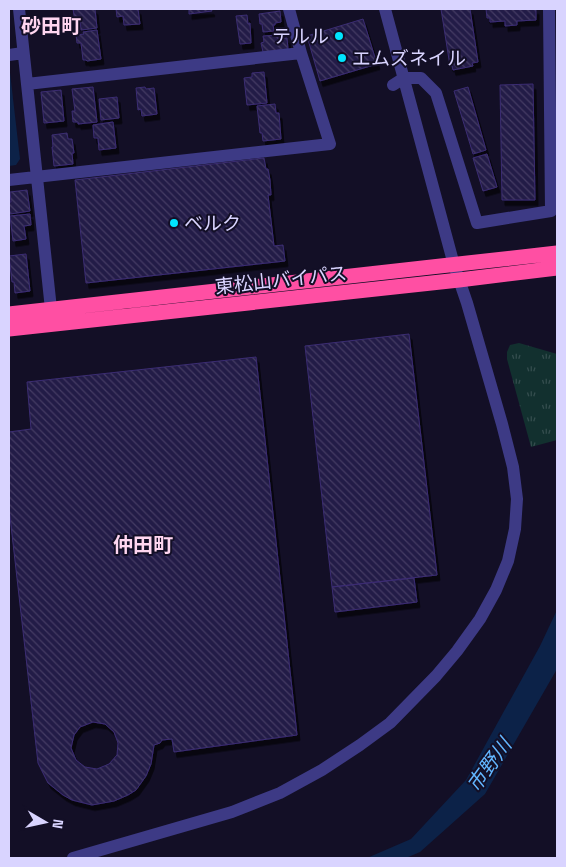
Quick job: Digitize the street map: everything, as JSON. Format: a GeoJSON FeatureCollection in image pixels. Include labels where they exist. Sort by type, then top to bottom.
{"type":"FeatureCollection","features":[{"type":"Feature","properties":{"kind":"highway","name":"東松山バイパス"},"geometry":{"type":"LineString","coordinates":[[9,314],[557,253]]}},
{"type":"Feature","properties":{"kind":"highway","name":"東松山バイパス"},"geometry":{"type":"LineString","coordinates":[[9,329],[557,268]]}},
{"type":"Feature","properties":{"kind":"street"},"geometry":{"type":"LineString","coordinates":[[19,9],[51,309]]}},
{"type":"Feature","properties":{"kind":"street"},"geometry":{"type":"LineString","coordinates":[[9,180],[330,144],[289,9]]}},
{"type":"Feature","properties":{"kind":"street"},"geometry":{"type":"LineString","coordinates":[[74,858],[232,812],[280,793],[322,770],[360,745],[390,722],[436,676],[457,651],[480,619],[496,590],[508,561],[515,529],[517,499],[513,467],[454,265],[385,9]]}},
{"type":"Feature","properties":{"kind":"street"},"geometry":{"type":"LineString","coordinates":[[393,85],[404,78],[421,78],[436,93],[477,224],[551,211],[549,9]]}},
{"type":"Feature","properties":{"kind":"street"},"geometry":{"type":"LineString","coordinates":[[9,54],[23,53]]}},
{"type":"Feature","properties":{"kind":"street"},"geometry":{"type":"LineString","coordinates":[[27,84],[301,53]]}},
{"type":"Feature","properties":{"kind":"green space"},"geometry":{"type":"Polygon","coordinates":[[[519,343],[557,354],[557,440],[531,447],[507,359],[510,345],[519,343]]]}},
{"type":"Feature","properties":{"kind":"water"},"geometry":{"type":"Polygon","coordinates":[[[9,64],[20,159],[16,165],[9,166],[9,64]]]}},
{"type":"Feature","properties":{"kind":"water","name":"市野川"},"geometry":{"type":"Polygon","coordinates":[[[557,610],[557,669],[485,794],[420,852],[406,858],[367,858],[411,839],[466,780],[540,646],[557,610]]]}},
{"type":"Feature","properties":{"kind":"building"},"geometry":{"type":"Polygon","coordinates":[[[73,9],[95,9],[97,28],[81,30],[80,20],[75,21],[73,9]]]}},
{"type":"Feature","properties":{"kind":"building"},"geometry":{"type":"Polygon","coordinates":[[[116,9],[138,9],[140,24],[124,25],[123,16],[117,17],[116,9]]]}},
{"type":"Feature","properties":{"kind":"building"},"geometry":{"type":"Polygon","coordinates":[[[189,9],[211,9],[212,11],[189,14],[189,9]]]}},
{"type":"Feature","properties":{"kind":"building"},"geometry":{"type":"Polygon","coordinates":[[[441,9],[470,9],[478,62],[472,63],[473,66],[453,70],[452,66],[450,66],[441,9]]]}},
{"type":"Feature","properties":{"kind":"building"},"geometry":{"type":"Polygon","coordinates":[[[486,9],[536,9],[536,20],[517,21],[517,25],[505,26],[505,21],[490,22],[490,18],[487,18],[486,9]]]}},
{"type":"Feature","properties":{"kind":"building"},"geometry":{"type":"Polygon","coordinates":[[[280,11],[281,22],[273,25],[274,31],[263,32],[259,14],[280,11]]]}},
{"type":"Feature","properties":{"kind":"building"},"geometry":{"type":"Polygon","coordinates":[[[247,15],[248,24],[250,23],[251,43],[240,44],[236,16],[247,15]]]}},
{"type":"Feature","properties":{"kind":"building"},"geometry":{"type":"Polygon","coordinates":[[[363,19],[377,64],[320,81],[307,36],[363,19]]]}},
{"type":"Feature","properties":{"kind":"building"},"geometry":{"type":"Polygon","coordinates":[[[97,30],[101,59],[83,60],[81,43],[77,43],[76,35],[97,30]]]}},
{"type":"Feature","properties":{"kind":"building"},"geometry":{"type":"Polygon","coordinates":[[[278,35],[278,39],[287,38],[288,49],[263,52],[261,43],[264,42],[263,36],[278,35]]]}},
{"type":"Feature","properties":{"kind":"building"},"geometry":{"type":"Polygon","coordinates":[[[264,72],[267,103],[247,105],[244,78],[252,77],[252,73],[264,72]]]}},
{"type":"Feature","properties":{"kind":"building"},"geometry":{"type":"Polygon","coordinates":[[[533,84],[535,200],[502,200],[500,85],[533,84]]]}},
{"type":"Feature","properties":{"kind":"building"},"geometry":{"type":"Polygon","coordinates":[[[93,87],[97,122],[78,124],[78,122],[73,122],[72,111],[75,111],[72,89],[93,87]]]}},
{"type":"Feature","properties":{"kind":"building"},"geometry":{"type":"Polygon","coordinates":[[[145,87],[146,89],[154,88],[157,114],[142,116],[141,109],[138,110],[136,88],[145,87]]]}},
{"type":"Feature","properties":{"kind":"building"},"geometry":{"type":"Polygon","coordinates":[[[468,87],[486,150],[473,154],[454,91],[468,87]]]}},
{"type":"Feature","properties":{"kind":"building"},"geometry":{"type":"Polygon","coordinates":[[[61,90],[64,121],[44,123],[41,92],[61,90]]]}},
{"type":"Feature","properties":{"kind":"building"},"geometry":{"type":"Polygon","coordinates":[[[117,97],[119,118],[101,120],[99,99],[117,97]]]}},
{"type":"Feature","properties":{"kind":"building"},"geometry":{"type":"Polygon","coordinates":[[[275,104],[276,113],[279,113],[281,139],[263,141],[262,133],[260,133],[257,106],[275,104]]]}},
{"type":"Feature","properties":{"kind":"building"},"geometry":{"type":"Polygon","coordinates":[[[113,122],[116,148],[99,150],[98,138],[94,138],[93,125],[113,122]]]}},
{"type":"Feature","properties":{"kind":"building"},"geometry":{"type":"Polygon","coordinates":[[[67,133],[68,139],[72,139],[73,164],[54,166],[52,135],[67,133]]]}},
{"type":"Feature","properties":{"kind":"building"},"geometry":{"type":"Polygon","coordinates":[[[487,154],[497,187],[483,191],[473,158],[487,154]]]}},
{"type":"Feature","properties":{"kind":"building"},"geometry":{"type":"Polygon","coordinates":[[[264,158],[270,180],[271,195],[268,195],[274,246],[283,245],[285,261],[86,283],[75,180],[264,158]]]}},
{"type":"Feature","properties":{"kind":"building"},"geometry":{"type":"Polygon","coordinates":[[[27,190],[30,211],[10,214],[10,192],[27,190]]]}},
{"type":"Feature","properties":{"kind":"building"},"geometry":{"type":"Polygon","coordinates":[[[30,214],[31,225],[24,226],[26,239],[13,241],[10,216],[30,214]]]}},
{"type":"Feature","properties":{"kind":"building"},"geometry":{"type":"Polygon","coordinates":[[[26,254],[30,291],[15,293],[9,256],[26,254]]]}},
{"type":"Feature","properties":{"kind":"building"},"geometry":{"type":"Polygon","coordinates":[[[409,334],[437,575],[332,587],[305,346],[409,334]]]}},
{"type":"Feature","properties":{"kind":"building"},"geometry":{"type":"Polygon","coordinates":[[[256,357],[297,735],[174,752],[172,739],[162,740],[154,745],[151,764],[146,776],[136,790],[114,801],[92,805],[72,800],[48,783],[38,763],[9,508],[9,432],[31,429],[27,382],[256,357]],[[93,722],[80,727],[74,735],[71,748],[76,760],[85,767],[97,769],[109,764],[117,755],[118,743],[114,732],[105,724],[93,722]]]}},
{"type":"Feature","properties":{"kind":"building"},"geometry":{"type":"Polygon","coordinates":[[[414,578],[417,602],[335,612],[332,587],[414,578]]]}},
{"type":"Feature","properties":{"kind":"place","name":"テルル"},"geometry":{"type":"Point","coordinates":[339,36]}},
{"type":"Feature","properties":{"kind":"place","name":"エムズネイル"},"geometry":{"type":"Point","coordinates":[342,58]}},
{"type":"Feature","properties":{"kind":"place","name":"ベルク"},"geometry":{"type":"Point","coordinates":[174,223]}},
{"type":"Feature","properties":{"kind":"district","name":"砂田町"},"geometry":{"type":"Point","coordinates":[51,26]}},
{"type":"Feature","properties":{"kind":"district","name":"仲田町"},"geometry":{"type":"Point","coordinates":[143,545]}}]}
